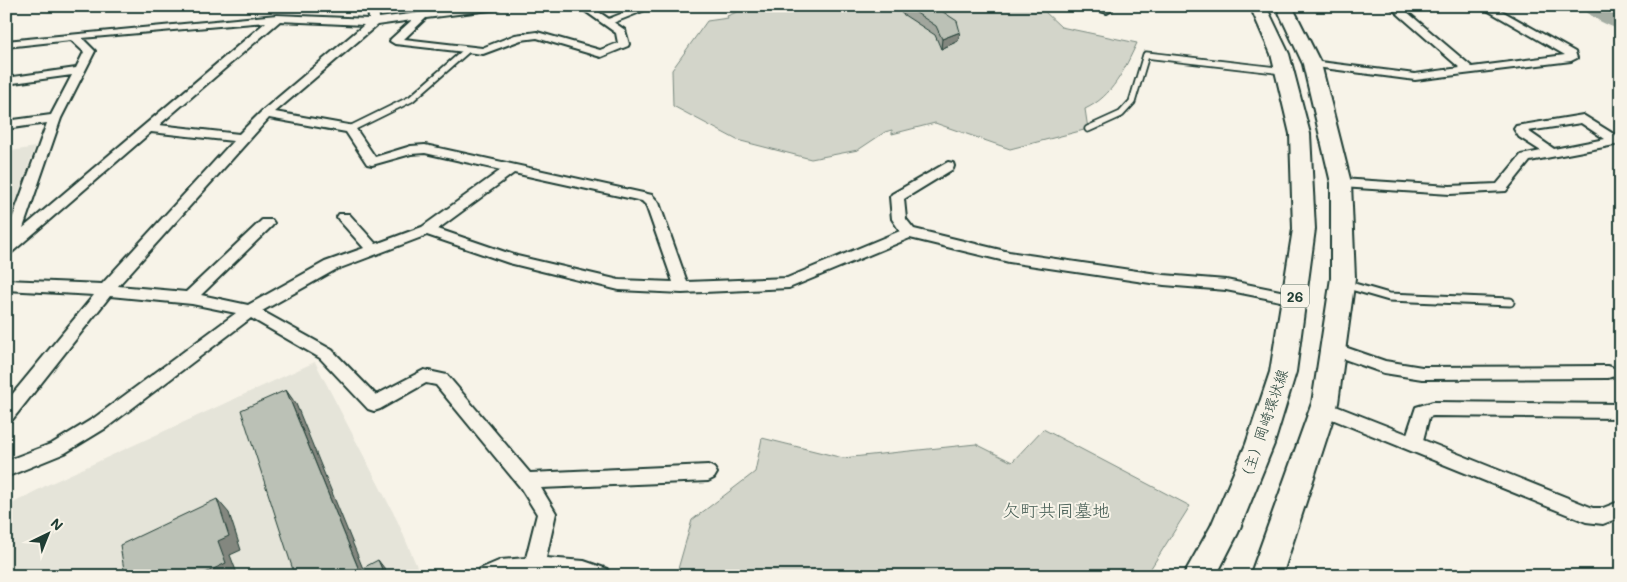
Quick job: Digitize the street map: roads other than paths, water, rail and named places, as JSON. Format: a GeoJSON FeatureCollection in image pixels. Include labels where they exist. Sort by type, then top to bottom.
{"type":"FeatureCollection","features":[{"type":"Feature","properties":{"kind":"main road","name":"（主）岡崎環状線"},"geometry":{"type":"LineString","coordinates":[[1199,576],[1223,532],[1260,444],[1283,372],[1304,229],[1300,134],[1280,54],[1258,6]]}},
{"type":"Feature","properties":{"kind":"main road"},"geometry":{"type":"LineString","coordinates":[[1266,576],[1323,408],[1342,284],[1341,183],[1312,64],[1284,6]]}},
{"type":"Feature","properties":{"kind":"street"},"geometry":{"type":"LineString","coordinates":[[266,6],[277,18]]}},
{"type":"Feature","properties":{"kind":"street"},"geometry":{"type":"LineString","coordinates":[[373,6],[374,22]]}},
{"type":"Feature","properties":{"kind":"street"},"geometry":{"type":"LineString","coordinates":[[6,44],[73,36],[277,18],[374,22],[498,6]]}},
{"type":"Feature","properties":{"kind":"street"},"geometry":{"type":"LineString","coordinates":[[422,17],[395,42],[483,52],[519,37],[537,35],[601,54],[624,44],[621,32],[583,6]]}},
{"type":"Feature","properties":{"kind":"street"},"geometry":{"type":"LineString","coordinates":[[1090,6],[1107,10]]}},
{"type":"Feature","properties":{"kind":"street"},"geometry":{"type":"LineString","coordinates":[[1394,6],[1468,70]]}},
{"type":"Feature","properties":{"kind":"street"},"geometry":{"type":"LineString","coordinates":[[1312,64],[1415,77],[1571,58],[1571,54],[1486,6]]}},
{"type":"Feature","properties":{"kind":"street"},"geometry":{"type":"LineString","coordinates":[[1614,6],[1621,10]]}},
{"type":"Feature","properties":{"kind":"street"},"geometry":{"type":"LineString","coordinates":[[8,248],[277,18]]}},
{"type":"Feature","properties":{"kind":"street"},"geometry":{"type":"LineString","coordinates":[[6,415],[105,291],[242,138],[266,114],[374,22]]}},
{"type":"Feature","properties":{"kind":"street"},"geometry":{"type":"LineString","coordinates":[[8,248],[55,118],[82,70],[90,51],[73,36]]}},
{"type":"Feature","properties":{"kind":"street"},"geometry":{"type":"LineString","coordinates":[[6,80],[82,70]]}},
{"type":"Feature","properties":{"kind":"street"},"geometry":{"type":"LineString","coordinates":[[266,114],[350,129],[372,161],[380,161],[412,148],[646,198],[652,203],[682,288]]}},
{"type":"Feature","properties":{"kind":"street"},"geometry":{"type":"LineString","coordinates":[[6,125],[55,118]]}},
{"type":"Feature","properties":{"kind":"street"},"geometry":{"type":"LineString","coordinates":[[1341,183],[1450,190],[1501,188],[1526,158],[1553,154],[1616,142],[1583,119],[1520,129],[1523,134],[1553,154]]}},
{"type":"Feature","properties":{"kind":"street"},"geometry":{"type":"LineString","coordinates":[[148,128],[242,138]]}},
{"type":"Feature","properties":{"kind":"street"},"geometry":{"type":"LineString","coordinates":[[909,233],[899,219],[897,197],[948,166]]}},
{"type":"Feature","properties":{"kind":"street"},"geometry":{"type":"LineString","coordinates":[[6,469],[59,448],[100,423],[250,311],[330,266],[428,230],[512,168]]}},
{"type":"Feature","properties":{"kind":"street"},"geometry":{"type":"LineString","coordinates":[[344,217],[374,250]]}},
{"type":"Feature","properties":{"kind":"street"},"geometry":{"type":"LineString","coordinates":[[188,299],[267,223]]}},
{"type":"Feature","properties":{"kind":"street"},"geometry":{"type":"LineString","coordinates":[[428,230],[514,260],[619,285],[682,288],[789,283],[909,233],[1009,257],[1164,280],[1226,286],[1295,299]]}},
{"type":"Feature","properties":{"kind":"street"},"geometry":{"type":"LineString","coordinates":[[6,285],[105,291],[188,299],[250,311],[326,354],[374,404],[424,376],[441,380],[526,481],[547,513],[534,566]]}},
{"type":"Feature","properties":{"kind":"street"},"geometry":{"type":"LineString","coordinates":[[1333,349],[1384,368],[1422,373],[1608,372]]}},
{"type":"Feature","properties":{"kind":"street"},"geometry":{"type":"LineString","coordinates":[[1323,408],[1593,516],[1603,516],[1621,509]]}},
{"type":"Feature","properties":{"kind":"street"},"geometry":{"type":"LineString","coordinates":[[1413,444],[1422,412],[1434,410],[1621,412]]}},
{"type":"Feature","properties":{"kind":"street"},"geometry":{"type":"LineString","coordinates":[[526,481],[708,473]]}},
{"type":"Feature","properties":{"kind":"street"},"geometry":{"type":"LineString","coordinates":[[487,576],[501,569],[534,566],[584,570],[600,576]]}},
{"type":"Feature","properties":{"kind":"lane"},"geometry":{"type":"LineString","coordinates":[[630,6],[636,10]]}},
{"type":"Feature","properties":{"kind":"lane"},"geometry":{"type":"LineString","coordinates":[[608,22],[648,6]]}},
{"type":"Feature","properties":{"kind":"lane"},"geometry":{"type":"LineString","coordinates":[[350,129],[411,99],[466,51]]}},
{"type":"Feature","properties":{"kind":"lane"},"geometry":{"type":"LineString","coordinates":[[1088,129],[1121,114],[1132,102],[1146,55],[1284,71]]}},
{"type":"Feature","properties":{"kind":"lane"},"geometry":{"type":"LineString","coordinates":[[1342,284],[1389,297],[1510,302]]}},
{"type":"Feature","properties":{"kind":"waterway"},"geometry":{"type":"LineString","coordinates":[[1593,6],[1621,22]]}},
{"type":"Feature","properties":{"kind":"park label","name":"欠町共同墓地"},"geometry":{"type":"Point","coordinates":[1056,510]}}]}
